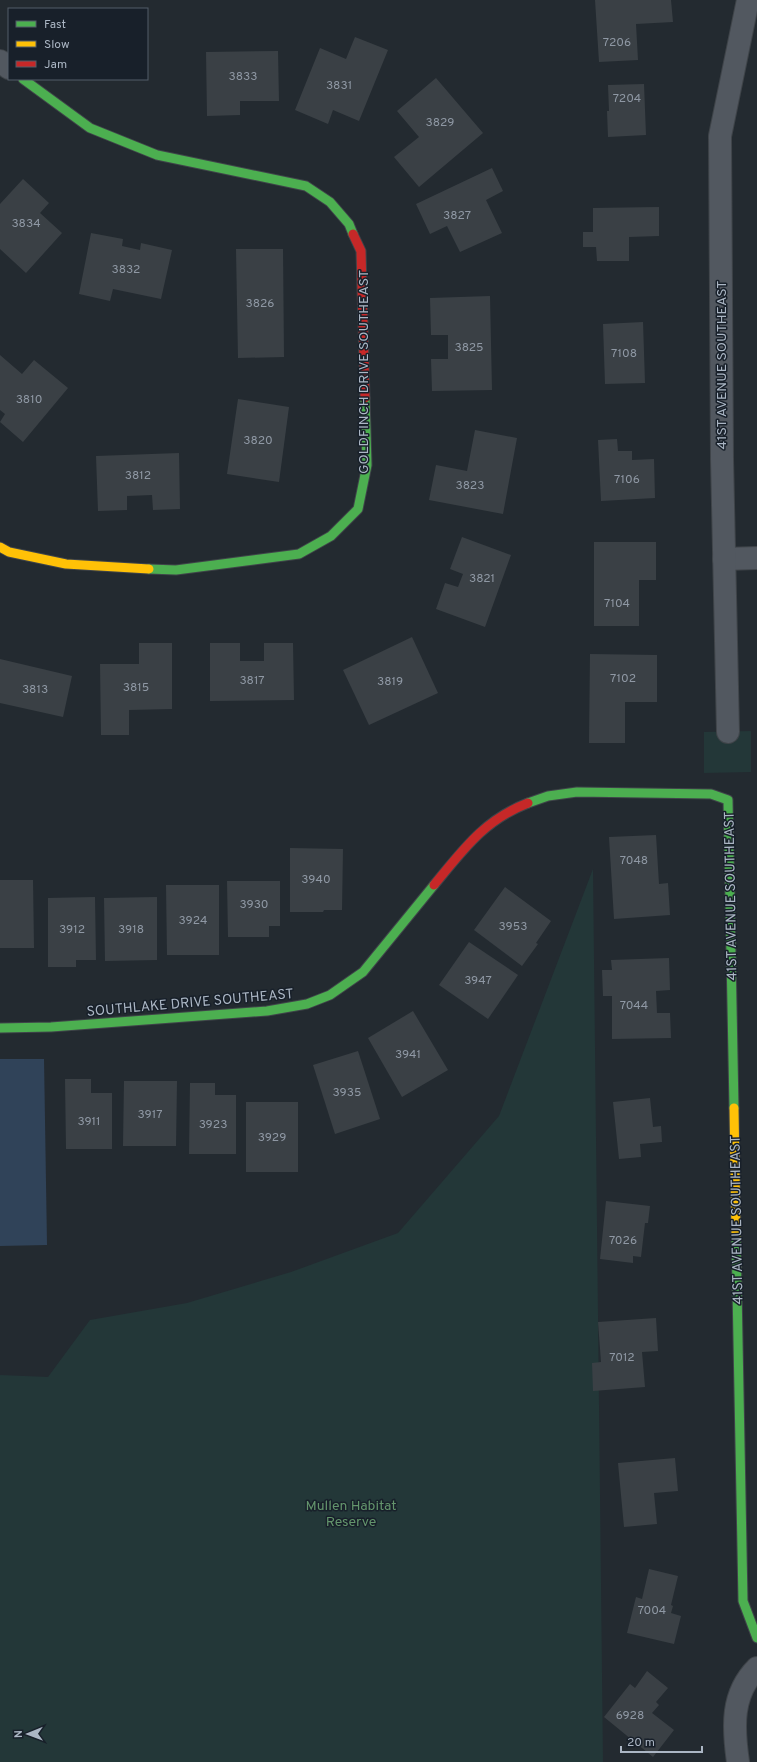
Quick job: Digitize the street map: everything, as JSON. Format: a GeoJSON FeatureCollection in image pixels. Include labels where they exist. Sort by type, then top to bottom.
{"type":"FeatureCollection","features":[{"type":"Feature","properties":{"kind":"street","name":"41ST AVENUE SOUTHEAST"},"geometry":{"type":"LineString","coordinates":[[728,732],[722,452],[720,136],[748,0]]}},
{"type":"Feature","properties":{"kind":"street"},"geometry":{"type":"LineString","coordinates":[[0,61],[8,67]]}},
{"type":"Feature","properties":{"kind":"street","name":"GOLDFINCH DRIVE SOUTHEAST"},"geometry":{"type":"LineString","coordinates":[[0,547],[9,552],[66,564],[176,570],[299,554],[331,536],[358,510],[366,465],[361,251],[349,224],[330,202],[306,186],[284,180],[157,155],[90,128],[24,80]]}},
{"type":"Feature","properties":{"kind":"street"},"geometry":{"type":"LineString","coordinates":[[724,558],[757,558]]}},
{"type":"Feature","properties":{"kind":"street","name":"SOUTHLAKE DRIVE SOUTHEAST"},"geometry":{"type":"LineString","coordinates":[[0,1028],[51,1027],[259,1012],[289,1009],[311,1004],[348,985],[363,972],[471,840],[480,830],[500,816],[532,802],[577,792],[711,794],[728,800]]}},
{"type":"Feature","properties":{"kind":"street","name":"41ST AVENUE SOUTHEAST"},"geometry":{"type":"LineString","coordinates":[[728,800],[743,1601],[757,1638]]}},
{"type":"Feature","properties":{"kind":"street"},"geometry":{"type":"LineString","coordinates":[[738,1762],[736,1744],[737,1701],[747,1678],[757,1668]]}},
{"type":"Feature","properties":{"kind":"green space"},"geometry":{"type":"Polygon","coordinates":[[[751,731],[751,772],[704,773],[704,732],[751,731]]]}},
{"type":"Feature","properties":{"kind":"green space","name":"Mullen Habitat Reserve"},"geometry":{"type":"Polygon","coordinates":[[[593,869],[603,1762],[0,1762],[0,1375],[48,1377],[90,1320],[187,1303],[291,1272],[398,1233],[499,1116],[593,869]]]}},
{"type":"Feature","properties":{"kind":"water"},"geometry":{"type":"Polygon","coordinates":[[[0,1059],[44,1059],[47,1245],[0,1246],[0,1059]]]}},
{"type":"Feature","properties":{"kind":"building"},"geometry":{"type":"Polygon","coordinates":[[[595,0],[671,0],[673,22],[636,24],[638,60],[599,62],[595,0]]]}},
{"type":"Feature","properties":{"kind":"building"},"geometry":{"type":"Polygon","coordinates":[[[355,37],[388,50],[359,121],[333,110],[328,124],[295,110],[320,48],[346,59],[355,37]]]}},
{"type":"Feature","properties":{"kind":"building"},"geometry":{"type":"Polygon","coordinates":[[[278,51],[279,101],[240,101],[240,115],[207,116],[206,52],[278,51]]]}},
{"type":"Feature","properties":{"kind":"building"},"geometry":{"type":"Polygon","coordinates":[[[436,78],[483,133],[419,187],[394,157],[419,137],[397,111],[436,78]]]}},
{"type":"Feature","properties":{"kind":"building"},"geometry":{"type":"Polygon","coordinates":[[[644,84],[646,135],[608,137],[608,85],[644,84]]]}},
{"type":"Feature","properties":{"kind":"building"},"geometry":{"type":"Polygon","coordinates":[[[492,168],[503,191],[486,200],[502,233],[460,252],[447,226],[430,234],[416,204],[492,168]]]}},
{"type":"Feature","properties":{"kind":"building"},"geometry":{"type":"Polygon","coordinates":[[[23,179],[49,203],[40,213],[62,233],[26,273],[0,249],[0,204],[23,179]]]}},
{"type":"Feature","properties":{"kind":"building"},"geometry":{"type":"Polygon","coordinates":[[[659,207],[659,236],[629,237],[629,261],[597,261],[596,247],[583,247],[583,232],[593,232],[593,208],[659,207]]]}},
{"type":"Feature","properties":{"kind":"building"},"geometry":{"type":"Polygon","coordinates":[[[91,233],[123,239],[122,246],[140,250],[141,243],[172,250],[161,299],[113,289],[110,301],[79,294],[91,233]]]}},
{"type":"Feature","properties":{"kind":"building"},"geometry":{"type":"Polygon","coordinates":[[[236,249],[283,249],[284,357],[238,358],[236,249]]]}},
{"type":"Feature","properties":{"kind":"building"},"geometry":{"type":"Polygon","coordinates":[[[490,296],[492,390],[432,391],[431,359],[448,359],[448,335],[431,335],[430,298],[490,296]]]}},
{"type":"Feature","properties":{"kind":"building"},"geometry":{"type":"Polygon","coordinates":[[[643,322],[645,383],[605,384],[603,324],[643,322]]]}},
{"type":"Feature","properties":{"kind":"building"},"geometry":{"type":"Polygon","coordinates":[[[0,355],[22,374],[34,360],[68,388],[23,442],[0,422],[5,414],[0,410],[0,355]]]}},
{"type":"Feature","properties":{"kind":"building"},"geometry":{"type":"Polygon","coordinates":[[[238,399],[289,407],[279,482],[227,474],[238,399]]]}},
{"type":"Feature","properties":{"kind":"building"},"geometry":{"type":"Polygon","coordinates":[[[475,430],[517,438],[503,514],[429,500],[436,465],[467,471],[475,430]]]}},
{"type":"Feature","properties":{"kind":"building"},"geometry":{"type":"Polygon","coordinates":[[[617,439],[618,451],[632,451],[632,460],[654,459],[655,498],[601,501],[598,440],[617,439]]]}},
{"type":"Feature","properties":{"kind":"building"},"geometry":{"type":"Polygon","coordinates":[[[179,453],[180,509],[153,510],[152,495],[127,496],[127,510],[98,511],[96,456],[179,453]]]}},
{"type":"Feature","properties":{"kind":"building"},"geometry":{"type":"Polygon","coordinates":[[[462,537],[511,555],[485,627],[436,609],[445,583],[458,587],[463,574],[450,569],[462,537]]]}},
{"type":"Feature","properties":{"kind":"building"},"geometry":{"type":"Polygon","coordinates":[[[594,542],[656,542],[656,580],[639,580],[639,626],[594,626],[594,542]]]}},
{"type":"Feature","properties":{"kind":"building"},"geometry":{"type":"Polygon","coordinates":[[[412,637],[438,693],[369,725],[343,670],[412,637]]]}},
{"type":"Feature","properties":{"kind":"building"},"geometry":{"type":"Polygon","coordinates":[[[139,643],[172,643],[172,709],[129,710],[129,735],[101,735],[100,664],[139,664],[139,643]]]}},
{"type":"Feature","properties":{"kind":"building"},"geometry":{"type":"Polygon","coordinates":[[[210,643],[240,643],[240,661],[264,661],[264,643],[293,643],[294,700],[210,701],[210,643]]]}},
{"type":"Feature","properties":{"kind":"building"},"geometry":{"type":"Polygon","coordinates":[[[590,654],[657,655],[657,702],[625,702],[625,743],[589,743],[590,654]]]}},
{"type":"Feature","properties":{"kind":"building"},"geometry":{"type":"Polygon","coordinates":[[[0,659],[72,676],[63,717],[0,703],[0,659]]]}},
{"type":"Feature","properties":{"kind":"building"},"geometry":{"type":"Polygon","coordinates":[[[656,835],[659,884],[668,883],[670,915],[614,919],[609,837],[656,835]]]}},
{"type":"Feature","properties":{"kind":"building"},"geometry":{"type":"Polygon","coordinates":[[[290,848],[343,849],[342,910],[324,910],[323,912],[290,912],[290,848]]]}},
{"type":"Feature","properties":{"kind":"building"},"geometry":{"type":"Polygon","coordinates":[[[0,880],[33,880],[34,948],[0,948],[0,880]]]}},
{"type":"Feature","properties":{"kind":"building"},"geometry":{"type":"Polygon","coordinates":[[[227,881],[280,881],[280,926],[269,926],[269,937],[228,937],[227,881]]]}},
{"type":"Feature","properties":{"kind":"building"},"geometry":{"type":"Polygon","coordinates":[[[166,885],[219,885],[219,955],[167,955],[166,885]]]}},
{"type":"Feature","properties":{"kind":"building"},"geometry":{"type":"Polygon","coordinates":[[[505,887],[551,921],[536,943],[538,944],[522,966],[474,930],[505,887]]]}},
{"type":"Feature","properties":{"kind":"building"},"geometry":{"type":"Polygon","coordinates":[[[95,897],[96,960],[76,960],[76,967],[48,967],[48,898],[95,897]]]}},
{"type":"Feature","properties":{"kind":"building"},"geometry":{"type":"Polygon","coordinates":[[[157,897],[157,960],[105,961],[104,898],[157,897]]]}},
{"type":"Feature","properties":{"kind":"building"},"geometry":{"type":"Polygon","coordinates":[[[469,942],[518,975],[488,1019],[439,985],[469,942]]]}},
{"type":"Feature","properties":{"kind":"building"},"geometry":{"type":"Polygon","coordinates":[[[669,958],[670,990],[656,991],[657,1013],[670,1013],[671,1038],[612,1039],[612,996],[603,996],[602,970],[612,970],[611,960],[669,958]]]}},
{"type":"Feature","properties":{"kind":"building"},"geometry":{"type":"Polygon","coordinates":[[[413,1011],[448,1070],[402,1097],[368,1038],[413,1011]]]}},
{"type":"Feature","properties":{"kind":"building"},"geometry":{"type":"Polygon","coordinates":[[[358,1051],[380,1119],[335,1134],[313,1065],[358,1051]]]}},
{"type":"Feature","properties":{"kind":"building"},"geometry":{"type":"Polygon","coordinates":[[[65,1079],[91,1079],[91,1093],[112,1093],[112,1149],[66,1149],[65,1079]]]}},
{"type":"Feature","properties":{"kind":"building"},"geometry":{"type":"Polygon","coordinates":[[[124,1081],[177,1081],[176,1146],[123,1146],[124,1081]]]}},
{"type":"Feature","properties":{"kind":"building"},"geometry":{"type":"Polygon","coordinates":[[[190,1083],[215,1083],[215,1095],[236,1095],[236,1154],[189,1154],[190,1083]]]}},
{"type":"Feature","properties":{"kind":"building"},"geometry":{"type":"Polygon","coordinates":[[[650,1098],[653,1127],[661,1126],[662,1142],[640,1144],[641,1157],[619,1159],[613,1102],[650,1098]]]}},
{"type":"Feature","properties":{"kind":"building"},"geometry":{"type":"Polygon","coordinates":[[[246,1102],[298,1102],[298,1172],[246,1172],[246,1102]]]}},
{"type":"Feature","properties":{"kind":"building"},"geometry":{"type":"Polygon","coordinates":[[[606,1201],[650,1206],[648,1223],[645,1223],[641,1257],[633,1256],[633,1263],[600,1259],[606,1201]]]}},
{"type":"Feature","properties":{"kind":"building"},"geometry":{"type":"Polygon","coordinates":[[[656,1318],[658,1351],[642,1352],[645,1387],[593,1391],[592,1363],[601,1362],[598,1322],[656,1318]]]}},
{"type":"Feature","properties":{"kind":"building"},"geometry":{"type":"Polygon","coordinates":[[[675,1458],[678,1491],[654,1493],[657,1524],[624,1527],[618,1463],[675,1458]]]}},
{"type":"Feature","properties":{"kind":"building"},"geometry":{"type":"Polygon","coordinates":[[[649,1569],[678,1576],[671,1605],[673,1606],[671,1613],[681,1616],[674,1644],[627,1633],[636,1597],[642,1599],[649,1569]]]}},
{"type":"Feature","properties":{"kind":"building"},"geometry":{"type":"Polygon","coordinates":[[[647,1671],[668,1688],[656,1702],[659,1705],[652,1713],[674,1730],[653,1757],[604,1717],[630,1684],[635,1688],[647,1671]]]}},
{"type":"Feature","properties":{"kind":"traffic: fast"},"geometry":{"type":"LineString","coordinates":[[24,80],[90,128],[157,155],[306,186],[330,202],[349,224],[353,234]]}},
{"type":"Feature","properties":{"kind":"traffic: fast"},"geometry":{"type":"LineString","coordinates":[[149,569],[176,570],[299,554],[331,536],[358,509],[367,465],[365,398]]}},
{"type":"Feature","properties":{"kind":"traffic: fast"},"geometry":{"type":"LineString","coordinates":[[528,803],[548,796],[577,792],[711,794],[728,800],[734,1108]]}},
{"type":"Feature","properties":{"kind":"traffic: fast"},"geometry":{"type":"LineString","coordinates":[[0,1028],[51,1027],[267,1011],[307,1004],[330,995],[363,972],[434,885]]}},
{"type":"Feature","properties":{"kind":"traffic: fast"},"geometry":{"type":"LineString","coordinates":[[736,1236],[743,1601],[757,1638]]}},
{"type":"Feature","properties":{"kind":"traffic: slow"},"geometry":{"type":"LineString","coordinates":[[0,547],[9,552],[66,564],[149,569]]}},
{"type":"Feature","properties":{"kind":"traffic: slow"},"geometry":{"type":"LineString","coordinates":[[734,1108],[736,1236]]}},
{"type":"Feature","properties":{"kind":"traffic: jam"},"geometry":{"type":"LineString","coordinates":[[353,234],[361,251],[365,398]]}},
{"type":"Feature","properties":{"kind":"traffic: jam"},"geometry":{"type":"LineString","coordinates":[[434,885],[475,837],[499,818],[528,803]]}}]}
